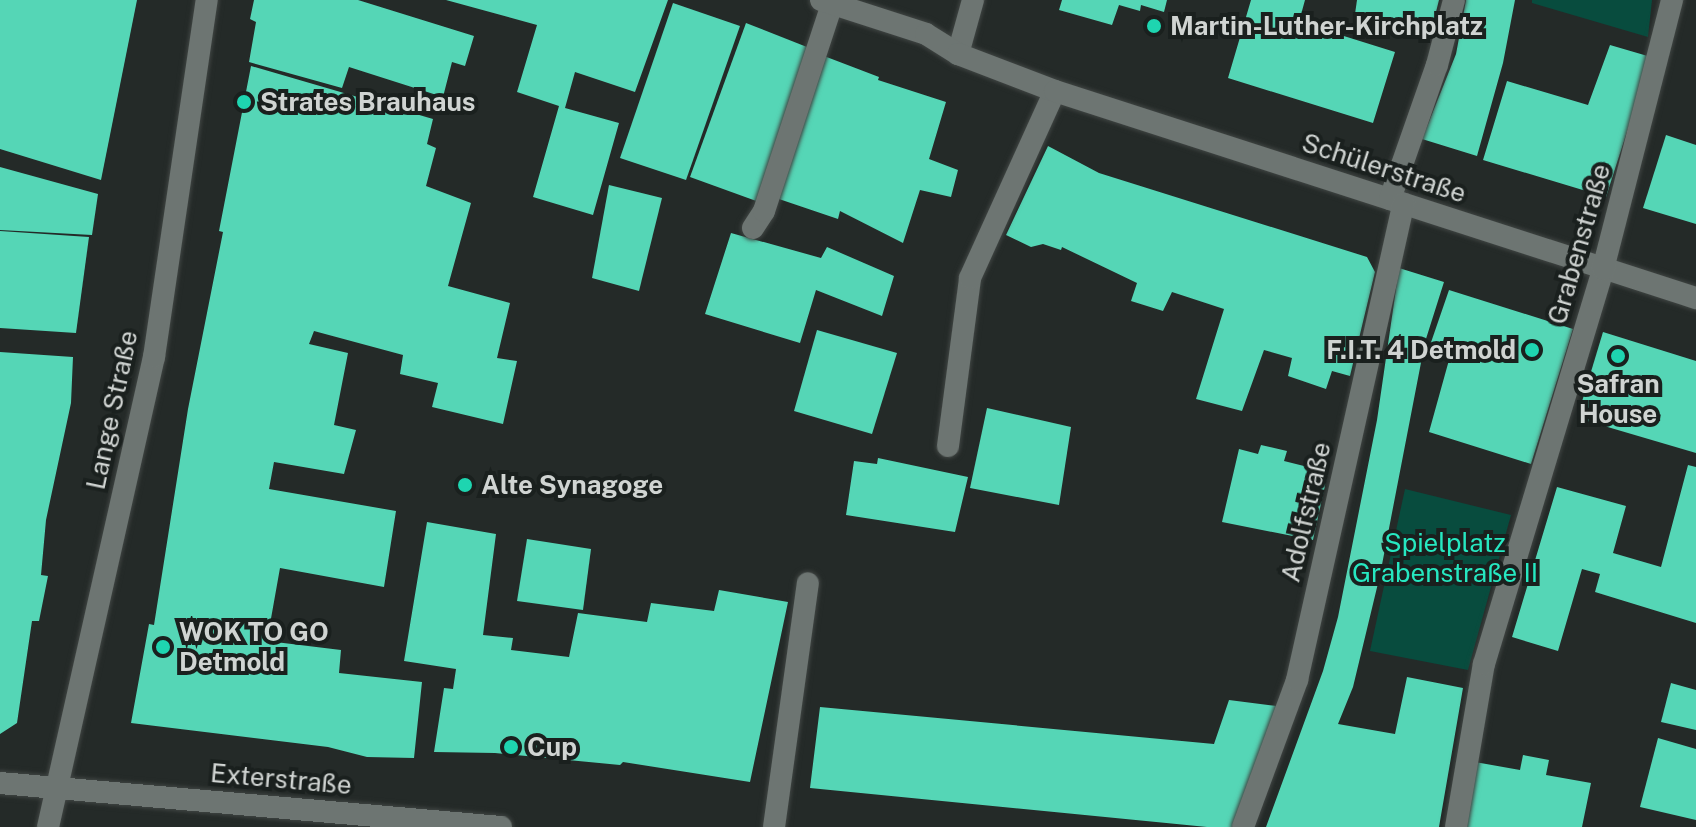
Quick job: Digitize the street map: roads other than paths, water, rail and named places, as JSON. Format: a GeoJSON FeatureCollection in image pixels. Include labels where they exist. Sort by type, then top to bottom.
{"type":"FeatureCollection","features":[{"type":"Feature","properties":{"kind":"street","name":"Lange Straße"},"geometry":{"type":"LineString","coordinates":[[48,827],[154,357],[207,0]]}},
{"type":"Feature","properties":{"kind":"street"},"geometry":{"type":"LineString","coordinates":[[958,54],[973,0]]}},
{"type":"Feature","properties":{"kind":"street","name":"Adolfstraße"},"geometry":{"type":"LineString","coordinates":[[1243,827],[1297,680],[1396,201],[1454,0]]}},
{"type":"Feature","properties":{"kind":"street","name":"Grabenstraße"},"geometry":{"type":"LineString","coordinates":[[1456,827],[1484,664],[1603,269],[1672,0]]}},
{"type":"Feature","properties":{"kind":"street"},"geometry":{"type":"LineString","coordinates":[[753,228],[764,211],[827,2]]}},
{"type":"Feature","properties":{"kind":"street","name":"Schülerstraße"},"geometry":{"type":"LineString","coordinates":[[827,2],[926,34],[958,54],[1055,91],[1696,298]]}},
{"type":"Feature","properties":{"kind":"street"},"geometry":{"type":"LineString","coordinates":[[948,446],[970,278],[1055,91]]}},
{"type":"Feature","properties":{"kind":"street"},"geometry":{"type":"LineString","coordinates":[[774,827],[808,583]]}},
{"type":"Feature","properties":{"kind":"street","name":"Exterstraße"},"geometry":{"type":"LineString","coordinates":[[0,783],[501,827]]}},
{"type":"Feature","properties":{"kind":"place","name":"Martin-Luther-Kirchplatz"},"geometry":{"type":"Point","coordinates":[1154,26]}},
{"type":"Feature","properties":{"kind":"place","name":"Strates Brauhaus"},"geometry":{"type":"Point","coordinates":[244,102]}},
{"type":"Feature","properties":{"kind":"place","name":"F.I.T. 4 Detmold"},"geometry":{"type":"Point","coordinates":[1532,350]}},
{"type":"Feature","properties":{"kind":"place","name":"Safran House"},"geometry":{"type":"Point","coordinates":[1618,356]}},
{"type":"Feature","properties":{"kind":"place","name":"Alte Synagoge"},"geometry":{"type":"Point","coordinates":[465,485]}},
{"type":"Feature","properties":{"kind":"place","name":"WOK TO GO Detmold"},"geometry":{"type":"Point","coordinates":[163,647]}},
{"type":"Feature","properties":{"kind":"place","name":"Cup"},"geometry":{"type":"Point","coordinates":[511,747]}},
{"type":"Feature","properties":{"kind":"park label","name":"Spielplatz Grabenstraße II"},"geometry":{"type":"Point","coordinates":[1445,558]}}]}
